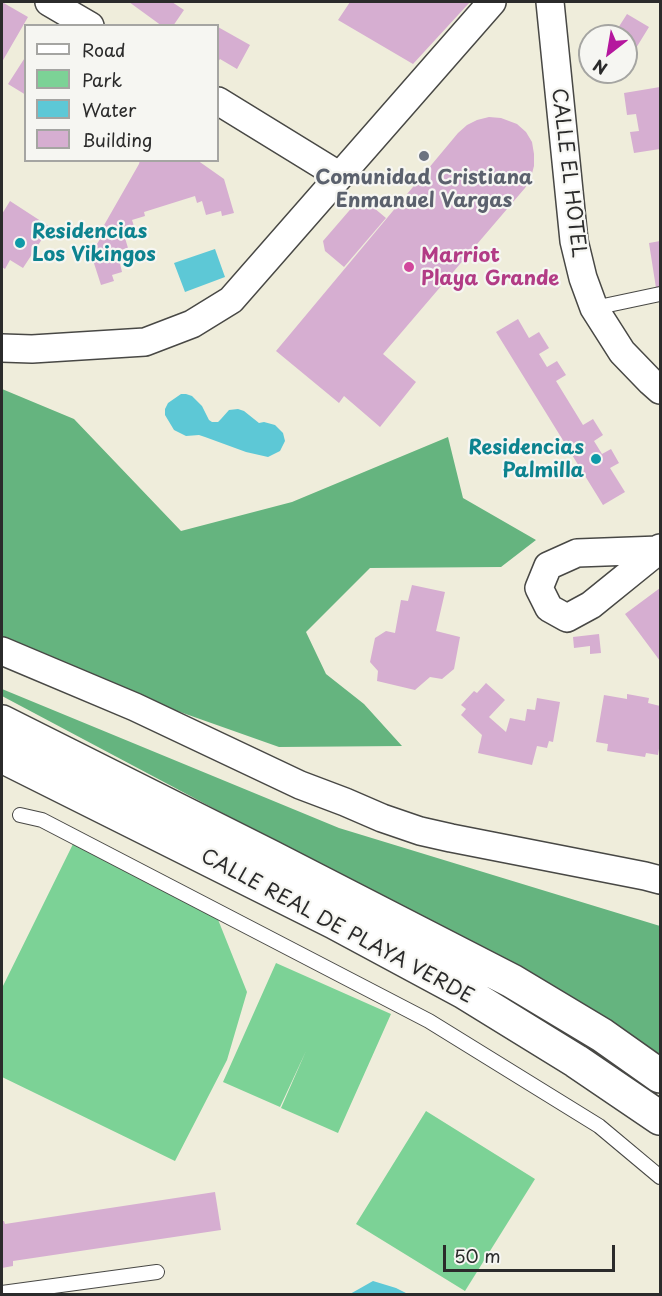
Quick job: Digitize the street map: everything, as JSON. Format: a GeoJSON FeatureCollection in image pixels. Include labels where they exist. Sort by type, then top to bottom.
{"type":"FeatureCollection","features":[{"type":"Feature","properties":{"kind":"street"},"geometry":{"type":"LineString","coordinates":[[49,2],[87,24]]}},
{"type":"Feature","properties":{"kind":"street"},"geometry":{"type":"LineString","coordinates":[[2,348],[32,349],[145,342],[192,324],[231,300],[492,2]]}},
{"type":"Feature","properties":{"kind":"street","name":"CALLE EL HOTEL"},"geometry":{"type":"LineString","coordinates":[[550,2],[574,241],[583,278],[594,308],[622,352],[660,390]]}},
{"type":"Feature","properties":{"kind":"street"},"geometry":{"type":"LineString","coordinates":[[219,102],[340,176]]}},
{"type":"Feature","properties":{"kind":"street"},"geometry":{"type":"LineString","coordinates":[[2,651],[135,707],[300,785],[382,818],[450,838],[660,880]]}},
{"type":"Feature","properties":{"kind":"street","name":"CALLE REAL DE PLAYA VERDE"},"geometry":{"type":"LineString","coordinates":[[2,722],[97,786],[471,978],[576,1061],[660,1118]]}},
{"type":"Feature","properties":{"kind":"street","name":"CALLE REAL DE PLAYA VERDE"},"geometry":{"type":"LineString","coordinates":[[2,756],[97,786]]}},
{"type":"Feature","properties":{"kind":"street","name":"CALLE REAL DE PLAYA VERDE"},"geometry":{"type":"LineString","coordinates":[[471,978],[512,981],[596,1032],[660,1076]]}},
{"type":"Feature","properties":{"kind":"street"},"geometry":{"type":"LineString","coordinates":[[576,1061],[596,1032]]}},
{"type":"Feature","properties":{"kind":"lane"},"geometry":{"type":"LineString","coordinates":[[594,308],[660,294]]}},
{"type":"Feature","properties":{"kind":"lane"},"geometry":{"type":"LineString","coordinates":[[20,815],[42,820],[429,1021],[599,1126],[660,1177]]}},
{"type":"Feature","properties":{"kind":"lane"},"geometry":{"type":"LineString","coordinates":[[2,1293],[157,1272]]}},
{"type":"Feature","properties":{"kind":"green space"},"geometry":{"type":"Polygon","coordinates":[[[2,389],[74,419],[181,531],[292,502],[448,437],[463,498],[536,540],[501,567],[370,568],[306,632],[326,674],[364,704],[402,746],[279,747],[2,649],[2,389]]]}},
{"type":"Feature","properties":{"kind":"green space"},"geometry":{"type":"Polygon","coordinates":[[[2,689],[339,828],[660,926],[660,1055],[307,858],[2,696],[2,689]]]}},
{"type":"Feature","properties":{"kind":"green space"},"geometry":{"type":"Polygon","coordinates":[[[73,844],[217,917],[247,992],[227,1060],[175,1161],[2,1077],[2,988],[73,844]]]}},
{"type":"Feature","properties":{"kind":"green space"},"geometry":{"type":"Polygon","coordinates":[[[276,963],[391,1014],[338,1133],[281,1108],[306,1051],[280,1107],[223,1082],[276,963]]]}},
{"type":"Feature","properties":{"kind":"green space"},"geometry":{"type":"Polygon","coordinates":[[[426,1111],[535,1179],[465,1291],[356,1224],[426,1111]]]}},
{"type":"Feature","properties":{"kind":"water"},"geometry":{"type":"Polygon","coordinates":[[[215,249],[225,277],[185,292],[174,263],[215,249]]]}},
{"type":"Feature","properties":{"kind":"water"},"geometry":{"type":"Polygon","coordinates":[[[181,394],[192,396],[202,406],[212,422],[218,422],[229,410],[238,409],[259,423],[275,425],[283,433],[285,441],[280,451],[268,457],[246,452],[199,435],[186,436],[174,430],[165,415],[165,409],[168,403],[181,394]]]}},
{"type":"Feature","properties":{"kind":"water"},"geometry":{"type":"Polygon","coordinates":[[[373,1281],[396,1288],[408,1294],[350,1294],[373,1281]]]}},
{"type":"Feature","properties":{"kind":"building"},"geometry":{"type":"Polygon","coordinates":[[[2,2],[28,17],[2,62],[2,2]]]}},
{"type":"Feature","properties":{"kind":"building"},"geometry":{"type":"Polygon","coordinates":[[[129,2],[172,2],[184,10],[174,24],[159,24],[129,2]]]}},
{"type":"Feature","properties":{"kind":"building"},"geometry":{"type":"Polygon","coordinates":[[[350,2],[470,2],[413,64],[338,20],[350,2]]]}},
{"type":"Feature","properties":{"kind":"building"},"geometry":{"type":"Polygon","coordinates":[[[627,14],[649,27],[638,45],[638,24],[621,24],[627,14]]]}},
{"type":"Feature","properties":{"kind":"building"},"geometry":{"type":"Polygon","coordinates":[[[219,28],[250,45],[237,69],[219,60],[219,28]]]}},
{"type":"Feature","properties":{"kind":"building"},"geometry":{"type":"Polygon","coordinates":[[[24,59],[24,94],[8,84],[24,59]]]}},
{"type":"Feature","properties":{"kind":"building"},"geometry":{"type":"Polygon","coordinates":[[[660,87],[660,149],[634,153],[630,132],[639,131],[636,114],[627,115],[624,93],[660,87]]]}},
{"type":"Feature","properties":{"kind":"building"},"geometry":{"type":"Polygon","coordinates":[[[489,117],[501,118],[517,124],[526,132],[532,142],[534,154],[531,177],[525,188],[383,354],[416,382],[380,427],[344,396],[339,403],[276,351],[458,133],[467,125],[489,117]]]}},
{"type":"Feature","properties":{"kind":"building"},"geometry":{"type":"Polygon","coordinates":[[[140,162],[200,162],[224,179],[234,213],[222,216],[221,211],[206,215],[202,201],[197,203],[195,196],[144,212],[145,216],[132,220],[137,235],[125,238],[128,248],[117,251],[122,272],[112,275],[114,281],[101,285],[91,254],[103,234],[103,227],[140,162]]]}},
{"type":"Feature","properties":{"kind":"building"},"geometry":{"type":"Polygon","coordinates":[[[361,197],[386,218],[344,267],[325,251],[323,241],[361,197]]]}},
{"type":"Feature","properties":{"kind":"building","name":"Residencias Los Vikingos"},"geometry":{"type":"Polygon","coordinates":[[[10,201],[50,227],[23,268],[10,260],[5,269],[2,267],[2,214],[10,201]]]}},
{"type":"Feature","properties":{"kind":"building"},"geometry":{"type":"Polygon","coordinates":[[[660,241],[660,288],[656,288],[649,243],[660,241]]]}},
{"type":"Feature","properties":{"kind":"building"},"geometry":{"type":"Polygon","coordinates":[[[518,319],[529,338],[539,332],[549,348],[539,354],[547,367],[557,361],[566,375],[556,381],[583,425],[593,419],[603,435],[594,441],[602,454],[611,449],[619,463],[610,468],[625,492],[603,505],[496,332],[518,319]]]}},
{"type":"Feature","properties":{"kind":"building"},"geometry":{"type":"Polygon","coordinates":[[[412,585],[445,592],[436,631],[460,637],[454,669],[442,679],[430,677],[415,690],[377,681],[378,671],[370,662],[375,638],[386,631],[395,633],[401,600],[408,601],[412,585]]]}},
{"type":"Feature","properties":{"kind":"building"},"geometry":{"type":"Polygon","coordinates":[[[660,588],[660,661],[625,614],[660,588]]]}},
{"type":"Feature","properties":{"kind":"building"},"geometry":{"type":"Polygon","coordinates":[[[599,634],[601,653],[590,654],[590,646],[574,648],[573,637],[599,634]]]}},
{"type":"Feature","properties":{"kind":"building"},"geometry":{"type":"Polygon","coordinates":[[[486,683],[505,700],[489,717],[506,732],[510,718],[525,721],[527,709],[535,710],[537,698],[560,702],[553,742],[549,741],[547,748],[537,746],[532,765],[478,753],[482,735],[461,715],[466,709],[461,705],[474,691],[477,693],[486,683]]]}},
{"type":"Feature","properties":{"kind":"building"},"geometry":{"type":"Polygon","coordinates":[[[627,694],[649,698],[648,703],[660,706],[658,755],[646,753],[645,757],[607,751],[608,744],[596,742],[604,695],[627,699],[627,694]]]}},
{"type":"Feature","properties":{"kind":"building"},"geometry":{"type":"Polygon","coordinates":[[[215,1192],[221,1230],[13,1261],[13,1266],[2,1268],[2,1221],[5,1224],[215,1192]]]}},
{"type":"Feature","properties":{"kind":"place","name":"Comunidad Cristiana Enmanuel Vargas"},"geometry":{"type":"Point","coordinates":[424,156]}},
{"type":"Feature","properties":{"kind":"place","name":"Residencias Los Vikingos"},"geometry":{"type":"Point","coordinates":[20,243]}},
{"type":"Feature","properties":{"kind":"place","name":"Marriot Playa Grande"},"geometry":{"type":"Point","coordinates":[409,267]}},
{"type":"Feature","properties":{"kind":"place","name":"Residencias Palmilla"},"geometry":{"type":"Point","coordinates":[596,459]}}]}
